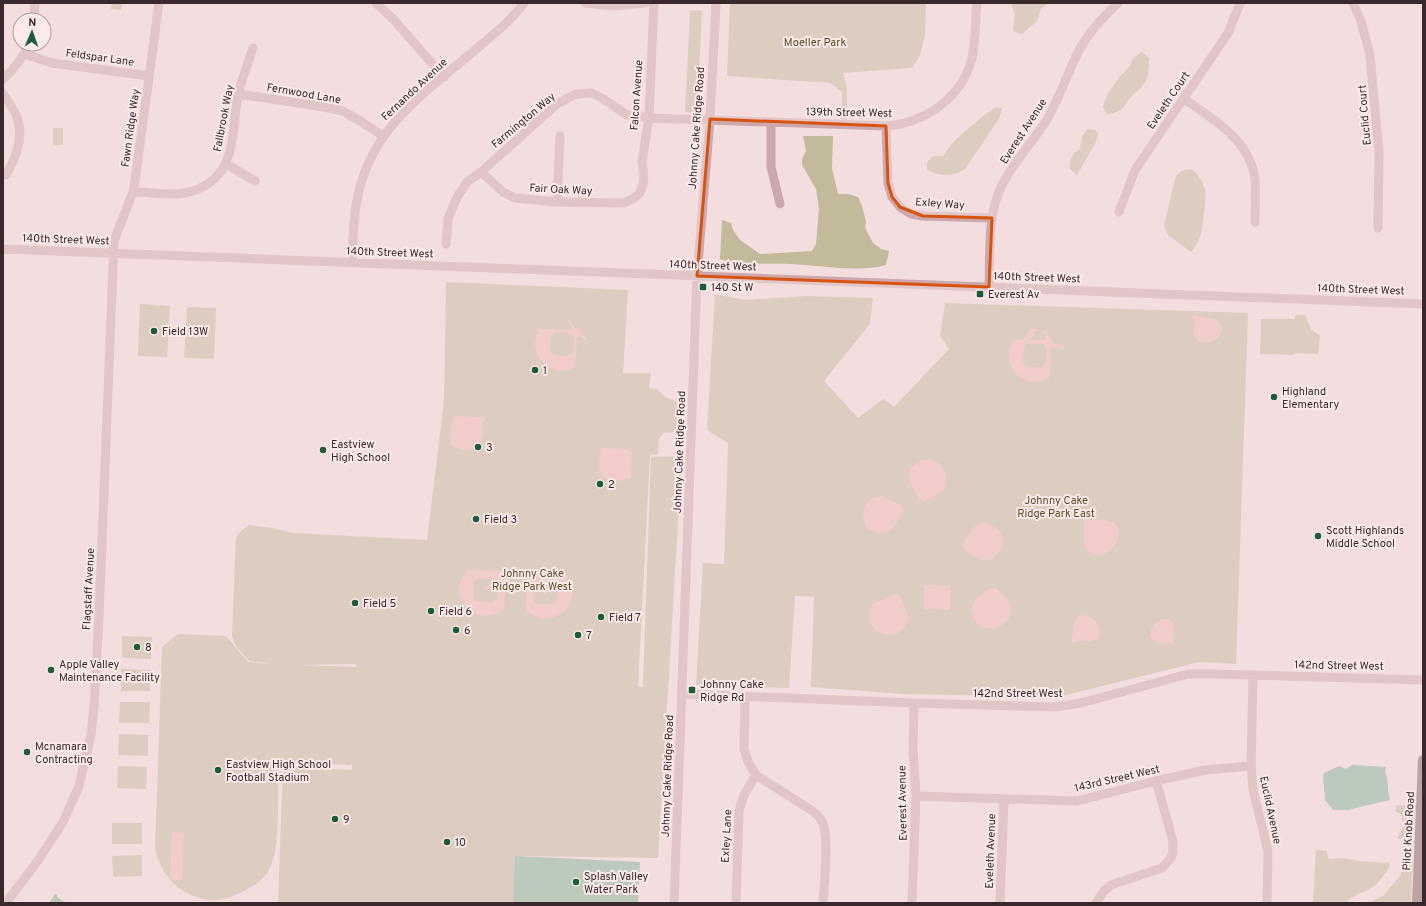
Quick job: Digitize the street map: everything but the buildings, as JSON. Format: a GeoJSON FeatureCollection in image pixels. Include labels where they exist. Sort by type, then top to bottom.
{"type":"FeatureCollection","features":[{"type":"Feature","properties":{"kind":"main road","name":"Pilot Knob Road"},"geometry":{"type":"LineString","coordinates":[[1417,903],[1423,760]]}},
{"type":"Feature","properties":{"kind":"street","name":"Fawn Ridge Way"},"geometry":{"type":"LineString","coordinates":[[114,253],[116,236],[133,192],[159,3]]}},
{"type":"Feature","properties":{"kind":"street"},"geometry":{"type":"LineString","coordinates":[[376,3],[387,6],[400,26],[444,77]]}},
{"type":"Feature","properties":{"kind":"street","name":"Fernando Avenue"},"geometry":{"type":"LineString","coordinates":[[352,263],[355,212],[359,189],[368,162],[383,136],[403,113],[504,25],[524,3]]}},
{"type":"Feature","properties":{"kind":"street"},"geometry":{"type":"LineString","coordinates":[[585,3],[619,6],[646,3]]}},
{"type":"Feature","properties":{"kind":"street","name":"Falcon Avenue"},"geometry":{"type":"LineString","coordinates":[[642,188],[643,150],[649,118],[654,3]]}},
{"type":"Feature","properties":{"kind":"street","name":"Johnny Cake Ridge Road"},"geometry":{"type":"LineString","coordinates":[[674,903],[697,276],[710,119],[716,3]]}},
{"type":"Feature","properties":{"kind":"street","name":"139th Street West"},"geometry":{"type":"LineString","coordinates":[[710,119],[886,126],[915,121],[932,113],[940,106],[959,85],[967,70],[973,52],[977,3]]}},
{"type":"Feature","properties":{"kind":"street","name":"Everest Avenue"},"geometry":{"type":"LineString","coordinates":[[988,288],[992,218],[994,206],[1001,187],[1050,113],[1079,51],[1098,23],[1118,3]]}},
{"type":"Feature","properties":{"kind":"street","name":"Eveleth Court"},"geometry":{"type":"LineString","coordinates":[[1119,212],[1135,170],[1228,33],[1240,3]]}},
{"type":"Feature","properties":{"kind":"street","name":"Euclid Court"},"geometry":{"type":"LineString","coordinates":[[1353,3],[1361,21],[1370,55],[1379,152],[1378,228]]}},
{"type":"Feature","properties":{"kind":"street","name":"Fallbrook Way"},"geometry":{"type":"LineString","coordinates":[[133,192],[184,193],[204,186],[213,180],[226,164],[232,144],[239,94],[253,48]]}},
{"type":"Feature","properties":{"kind":"street","name":"Feldspar Lane"},"geometry":{"type":"LineString","coordinates":[[25,54],[52,63],[149,76]]}},
{"type":"Feature","properties":{"kind":"street"},"geometry":{"type":"LineString","coordinates":[[3,78],[16,66],[25,54]]}},
{"type":"Feature","properties":{"kind":"street","name":"Farmington Way"},"geometry":{"type":"LineString","coordinates":[[446,244],[448,219],[457,197],[467,182],[481,172],[557,104],[576,94],[591,93],[602,98],[627,115],[649,118],[710,119]]}},
{"type":"Feature","properties":{"kind":"street"},"geometry":{"type":"LineString","coordinates":[[3,94],[16,116],[20,130],[20,138],[14,160],[6,175]]}},
{"type":"Feature","properties":{"kind":"street","name":"Fernwood Lane"},"geometry":{"type":"LineString","coordinates":[[239,94],[343,111],[383,136]]}},
{"type":"Feature","properties":{"kind":"street"},"geometry":{"type":"LineString","coordinates":[[1184,99],[1226,129],[1244,150],[1250,162],[1254,178],[1255,222]]}},
{"type":"Feature","properties":{"kind":"street"},"geometry":{"type":"LineString","coordinates":[[771,122],[770,167],[780,204]]}},
{"type":"Feature","properties":{"kind":"street","name":"Exley Way"},"geometry":{"type":"LineString","coordinates":[[886,126],[888,183],[892,197],[900,207],[911,214],[923,216],[992,218]]}},
{"type":"Feature","properties":{"kind":"street"},"geometry":{"type":"LineString","coordinates":[[557,202],[560,136]]}},
{"type":"Feature","properties":{"kind":"street"},"geometry":{"type":"LineString","coordinates":[[226,164],[255,181]]}},
{"type":"Feature","properties":{"kind":"street","name":"Fair Oak Way"},"geometry":{"type":"LineString","coordinates":[[481,172],[503,192],[515,198],[557,202],[623,203],[631,200],[642,188]]}},
{"type":"Feature","properties":{"kind":"street","name":"140th Street West"},"geometry":{"type":"LineString","coordinates":[[3,249],[1423,304]]}},
{"type":"Feature","properties":{"kind":"street","name":"Flagstaff Avenue"},"geometry":{"type":"LineString","coordinates":[[6,903],[39,859],[63,822],[79,786],[91,735],[99,617],[108,368],[114,253]]}},
{"type":"Feature","properties":{"kind":"street","name":"142nd Street West"},"geometry":{"type":"LineString","coordinates":[[682,694],[1055,707],[1081,702],[1188,674],[1423,680]]}},
{"type":"Feature","properties":{"kind":"street","name":"Euclid Avenue"},"geometry":{"type":"LineString","coordinates":[[1253,675],[1251,766],[1253,790],[1268,851],[1267,903]]}},
{"type":"Feature","properties":{"kind":"street"},"geometry":{"type":"LineString","coordinates":[[745,696],[744,749],[748,762],[756,775],[811,810],[821,819],[825,828],[826,842],[823,903]]}},
{"type":"Feature","properties":{"kind":"street","name":"Everest Avenue"},"geometry":{"type":"LineString","coordinates":[[912,903],[916,796],[913,748],[914,703]]}},
{"type":"Feature","properties":{"kind":"street","name":"143rd Street West"},"geometry":{"type":"LineString","coordinates":[[916,796],[1004,800],[1077,801],[1205,770],[1251,766]]}},
{"type":"Feature","properties":{"kind":"street","name":"Exley Lane"},"geometry":{"type":"LineString","coordinates":[[736,903],[739,811],[744,795],[756,775]]}},
{"type":"Feature","properties":{"kind":"street"},"geometry":{"type":"LineString","coordinates":[[1096,903],[1103,892],[1111,885],[1162,868],[1171,858],[1173,852],[1173,841],[1156,781]]}},
{"type":"Feature","properties":{"kind":"street","name":"Eveleth Avenue"},"geometry":{"type":"LineString","coordinates":[[1000,903],[1004,800]]}},
{"type":"Feature","properties":{"kind":"highlighted area"},"geometry":{"type":"Polygon","coordinates":[[[710,119],[886,126],[888,183],[892,197],[900,207],[923,216],[992,218],[989,287],[697,276],[710,119]]]}},
{"type":"Feature","properties":{"kind":"green space"},"geometry":{"type":"Polygon","coordinates":[[[112,3],[122,3],[121,10],[111,9],[112,3]]]}},
{"type":"Feature","properties":{"kind":"green space","name":"Moeller Park"},"geometry":{"type":"Polygon","coordinates":[[[730,3],[926,3],[925,35],[920,56],[912,68],[843,73],[847,88],[847,120],[841,119],[842,92],[830,83],[727,76],[730,3]]]}},
{"type":"Feature","properties":{"kind":"green space"},"geometry":{"type":"Polygon","coordinates":[[[1012,3],[1049,3],[1041,9],[1037,21],[1022,34],[1013,31],[1015,14],[1012,3]]]}},
{"type":"Feature","properties":{"kind":"green space"},"geometry":{"type":"Polygon","coordinates":[[[702,10],[697,113],[685,112],[690,11],[702,10]]]}},
{"type":"Feature","properties":{"kind":"green space"},"geometry":{"type":"Polygon","coordinates":[[[1142,52],[1149,58],[1149,70],[1146,81],[1122,109],[1117,112],[1107,114],[1103,107],[1107,95],[1120,76],[1129,67],[1133,58],[1142,52]]]}},
{"type":"Feature","properties":{"kind":"green space"},"geometry":{"type":"Polygon","coordinates":[[[996,107],[1002,108],[999,119],[965,169],[961,172],[946,175],[936,174],[927,170],[927,162],[934,156],[943,156],[955,140],[996,107]]]}},
{"type":"Feature","properties":{"kind":"green space"},"geometry":{"type":"Polygon","coordinates":[[[53,128],[63,128],[63,145],[53,145],[53,128]]]}},
{"type":"Feature","properties":{"kind":"green space"},"geometry":{"type":"Polygon","coordinates":[[[1087,129],[1095,130],[1098,134],[1096,142],[1077,175],[1070,169],[1071,160],[1073,155],[1080,149],[1082,137],[1087,129]]]}},
{"type":"Feature","properties":{"kind":"green space"},"geometry":{"type":"Polygon","coordinates":[[[803,136],[833,136],[832,168],[838,194],[848,194],[858,197],[866,222],[865,228],[873,243],[881,249],[889,251],[886,265],[864,268],[838,268],[790,264],[737,263],[720,259],[722,220],[731,223],[733,230],[740,240],[760,254],[812,251],[816,244],[819,209],[816,189],[802,165],[802,159],[806,151],[803,136]]]}},
{"type":"Feature","properties":{"kind":"green space"},"geometry":{"type":"Polygon","coordinates":[[[1191,169],[1201,180],[1205,189],[1205,205],[1202,230],[1195,247],[1191,252],[1168,235],[1164,226],[1175,179],[1181,171],[1191,169]]]}},
{"type":"Feature","properties":{"kind":"green space","name":"Johnny Cake Ridge Park West"},"geometry":{"type":"Polygon","coordinates":[[[446,282],[628,290],[623,373],[651,373],[649,388],[657,389],[665,397],[678,402],[680,432],[663,433],[659,439],[658,454],[650,455],[638,686],[643,687],[651,457],[682,456],[658,858],[515,856],[513,903],[278,903],[283,767],[352,770],[352,764],[281,762],[280,760],[276,849],[267,873],[262,879],[251,887],[224,899],[209,900],[189,894],[175,885],[170,879],[161,865],[155,849],[162,647],[178,634],[226,636],[248,662],[271,664],[250,661],[236,647],[232,636],[236,537],[249,525],[273,528],[293,533],[427,540],[444,401],[446,282]],[[356,664],[299,665],[356,667],[356,664]]]}},
{"type":"Feature","properties":{"kind":"green space","name":"Johnny Cake Ridge Park East"},"geometry":{"type":"Polygon","coordinates":[[[715,294],[745,300],[806,296],[873,298],[870,324],[824,381],[858,418],[883,399],[894,407],[949,349],[940,336],[945,303],[1248,313],[1236,664],[1199,662],[1058,697],[903,694],[811,687],[814,597],[795,596],[789,688],[696,685],[703,563],[724,564],[728,443],[707,430],[715,294]]]}},
{"type":"Feature","properties":{"kind":"green space","name":"Field 13W"},"geometry":{"type":"Polygon","coordinates":[[[140,304],[170,306],[167,357],[138,356],[140,304]]]}},
{"type":"Feature","properties":{"kind":"green space"},"geometry":{"type":"Polygon","coordinates":[[[187,307],[216,308],[214,359],[184,358],[187,307]]]}},
{"type":"Feature","properties":{"kind":"green space"},"geometry":{"type":"Polygon","coordinates":[[[1295,315],[1305,315],[1311,329],[1320,336],[1318,354],[1260,354],[1261,319],[1295,319],[1295,315]]]}},
{"type":"Feature","properties":{"kind":"green space","name":"8"},"geometry":{"type":"Polygon","coordinates":[[[122,636],[152,637],[151,659],[122,658],[122,636]]]}},
{"type":"Feature","properties":{"kind":"green space","name":"8"},"geometry":{"type":"Polygon","coordinates":[[[121,669],[151,670],[150,691],[121,691],[121,669]]]}},
{"type":"Feature","properties":{"kind":"green space"},"geometry":{"type":"Polygon","coordinates":[[[120,702],[150,702],[149,723],[119,723],[120,702]]]}},
{"type":"Feature","properties":{"kind":"green space"},"geometry":{"type":"Polygon","coordinates":[[[119,734],[148,735],[148,756],[118,755],[119,734]]]}},
{"type":"Feature","properties":{"kind":"green space"},"geometry":{"type":"Polygon","coordinates":[[[118,766],[147,767],[146,789],[117,788],[118,766]]]}},
{"type":"Feature","properties":{"kind":"green space"},"geometry":{"type":"Polygon","coordinates":[[[1397,805],[1416,806],[1411,903],[1368,903],[1383,896],[1401,875],[1403,839],[1398,839],[1398,836],[1404,825],[1401,814],[1395,811],[1397,805]]]}},
{"type":"Feature","properties":{"kind":"green space"},"geometry":{"type":"Polygon","coordinates":[[[112,823],[142,823],[142,844],[112,844],[112,823]]]}},
{"type":"Feature","properties":{"kind":"green space"},"geometry":{"type":"Polygon","coordinates":[[[1316,850],[1327,851],[1328,858],[1331,859],[1341,858],[1390,863],[1389,868],[1377,884],[1372,888],[1350,898],[1347,903],[1313,903],[1316,850]]]}},
{"type":"Feature","properties":{"kind":"green space"},"geometry":{"type":"Polygon","coordinates":[[[142,855],[142,876],[113,877],[112,856],[142,855]]]}},
{"type":"Feature","properties":{"kind":"sand"},"geometry":{"type":"Polygon","coordinates":[[[1196,314],[1201,317],[1215,319],[1219,322],[1222,328],[1221,333],[1213,341],[1207,343],[1197,340],[1194,334],[1195,321],[1192,318],[1193,315],[1196,314]]]}},
{"type":"Feature","properties":{"kind":"sand"},"geometry":{"type":"Polygon","coordinates":[[[568,320],[570,320],[574,327],[579,328],[581,334],[587,338],[587,341],[579,336],[577,337],[575,368],[557,370],[549,367],[537,354],[535,346],[536,338],[540,329],[571,330],[572,328],[568,320]],[[555,332],[551,336],[550,350],[554,355],[567,356],[573,352],[574,337],[570,333],[555,332]]]}},
{"type":"Feature","properties":{"kind":"sand"},"geometry":{"type":"Polygon","coordinates":[[[1030,329],[1037,329],[1030,340],[1044,340],[1046,338],[1043,330],[1046,330],[1053,343],[1064,346],[1063,350],[1052,346],[1050,348],[1051,365],[1049,378],[1039,381],[1030,381],[1022,379],[1016,374],[1009,358],[1010,349],[1013,340],[1025,339],[1030,329]],[[1027,343],[1024,348],[1023,362],[1026,366],[1041,367],[1046,364],[1047,348],[1043,344],[1027,343]]]}},
{"type":"Feature","properties":{"kind":"sand"},"geometry":{"type":"Polygon","coordinates":[[[455,416],[486,418],[482,423],[483,437],[478,446],[470,450],[465,450],[450,446],[452,419],[455,416]]]}},
{"type":"Feature","properties":{"kind":"sand"},"geometry":{"type":"Polygon","coordinates":[[[601,448],[626,449],[632,453],[631,478],[612,481],[608,480],[601,474],[598,467],[601,448]]]}},
{"type":"Feature","properties":{"kind":"sand"},"geometry":{"type":"Polygon","coordinates":[[[928,459],[939,464],[943,468],[946,478],[946,485],[943,491],[924,501],[919,499],[909,479],[910,469],[921,460],[928,459]]]}},
{"type":"Feature","properties":{"kind":"sand"},"geometry":{"type":"Polygon","coordinates":[[[882,496],[901,505],[903,510],[891,530],[887,533],[875,533],[868,530],[863,513],[866,504],[870,500],[882,496]]]}},
{"type":"Feature","properties":{"kind":"sand"},"geometry":{"type":"Polygon","coordinates":[[[1086,518],[1089,520],[1108,520],[1117,525],[1119,531],[1118,539],[1108,552],[1101,555],[1094,554],[1087,549],[1084,542],[1083,519],[1086,518]]]}},
{"type":"Feature","properties":{"kind":"sand"},"geometry":{"type":"Polygon","coordinates":[[[985,523],[995,527],[1001,533],[1003,542],[1002,548],[991,560],[983,560],[970,554],[966,551],[962,544],[977,524],[985,523]]]}},
{"type":"Feature","properties":{"kind":"sand"},"geometry":{"type":"Polygon","coordinates":[[[468,570],[503,571],[506,575],[504,609],[493,615],[483,616],[474,613],[466,607],[461,599],[459,589],[461,579],[468,570]],[[478,578],[474,580],[473,598],[476,601],[493,602],[497,599],[498,583],[496,581],[489,588],[489,590],[484,591],[485,587],[487,587],[495,579],[478,578]]]}},
{"type":"Feature","properties":{"kind":"sand"},"geometry":{"type":"Polygon","coordinates":[[[531,572],[565,574],[572,583],[573,593],[571,603],[565,610],[556,616],[547,618],[536,617],[526,610],[527,576],[531,572]],[[537,581],[547,592],[546,594],[544,594],[535,583],[533,600],[537,604],[554,604],[556,602],[558,593],[555,581],[537,581]]]}},
{"type":"Feature","properties":{"kind":"sand"},"geometry":{"type":"Polygon","coordinates":[[[924,585],[950,586],[950,610],[924,609],[924,585]]]}},
{"type":"Feature","properties":{"kind":"sand"},"geometry":{"type":"Polygon","coordinates":[[[990,588],[996,588],[1010,604],[1011,611],[1010,617],[1005,623],[992,629],[985,628],[978,624],[973,617],[971,610],[975,600],[990,588]]]}},
{"type":"Feature","properties":{"kind":"sand"},"geometry":{"type":"Polygon","coordinates":[[[895,594],[900,596],[909,617],[904,627],[897,633],[889,635],[875,629],[871,622],[870,614],[873,604],[895,594]]]}},
{"type":"Feature","properties":{"kind":"sand"},"geometry":{"type":"Polygon","coordinates":[[[1081,615],[1085,615],[1096,622],[1099,626],[1100,634],[1095,640],[1092,641],[1079,641],[1073,643],[1071,640],[1074,623],[1081,615]]]}},
{"type":"Feature","properties":{"kind":"sand"},"geometry":{"type":"Polygon","coordinates":[[[1163,619],[1169,619],[1174,624],[1173,640],[1175,646],[1170,643],[1157,643],[1150,637],[1154,626],[1163,619]]]}},
{"type":"Feature","properties":{"kind":"sand"},"geometry":{"type":"Polygon","coordinates":[[[172,832],[184,833],[182,880],[170,880],[172,832]]]}},
{"type":"Feature","properties":{"kind":"shaded area"},"geometry":{"type":"Polygon","coordinates":[[[1352,765],[1386,767],[1385,772],[1390,800],[1347,810],[1333,810],[1325,800],[1323,775],[1324,773],[1339,766],[1346,769],[1352,765]]]}},
{"type":"Feature","properties":{"kind":"shaded area","name":"Splash Valley Water Park"},"geometry":{"type":"Polygon","coordinates":[[[515,856],[640,862],[638,903],[513,903],[515,856]]]}},
{"type":"Feature","properties":{"kind":"shaded area"},"geometry":{"type":"Polygon","coordinates":[[[55,894],[57,897],[66,903],[48,903],[55,894]]]}},
{"type":"Feature","properties":{"kind":"place","name":"140 St W"},"geometry":{"type":"Point","coordinates":[703,287]}},
{"type":"Feature","properties":{"kind":"place","name":"Everest Av"},"geometry":{"type":"Point","coordinates":[980,294]}},
{"type":"Feature","properties":{"kind":"place","name":"Field 13W"},"geometry":{"type":"Point","coordinates":[154,331]}},
{"type":"Feature","properties":{"kind":"place","name":"1"},"geometry":{"type":"Point","coordinates":[535,370]}},
{"type":"Feature","properties":{"kind":"place","name":"Highland Elementary"},"geometry":{"type":"Point","coordinates":[1274,397]}},
{"type":"Feature","properties":{"kind":"place","name":"3"},"geometry":{"type":"Point","coordinates":[478,447]}},
{"type":"Feature","properties":{"kind":"place","name":"Eastview High School"},"geometry":{"type":"Point","coordinates":[323,450]}},
{"type":"Feature","properties":{"kind":"place","name":"2"},"geometry":{"type":"Point","coordinates":[600,484]}},
{"type":"Feature","properties":{"kind":"place","name":"Field 3"},"geometry":{"type":"Point","coordinates":[476,519]}},
{"type":"Feature","properties":{"kind":"place","name":"Scott Highlands Middle School"},"geometry":{"type":"Point","coordinates":[1318,536]}},
{"type":"Feature","properties":{"kind":"place","name":"Field 5"},"geometry":{"type":"Point","coordinates":[355,603]}},
{"type":"Feature","properties":{"kind":"place","name":"Field 6"},"geometry":{"type":"Point","coordinates":[431,611]}},
{"type":"Feature","properties":{"kind":"place","name":"Field 7"},"geometry":{"type":"Point","coordinates":[601,617]}},
{"type":"Feature","properties":{"kind":"place","name":"6"},"geometry":{"type":"Point","coordinates":[456,630]}},
{"type":"Feature","properties":{"kind":"place","name":"7"},"geometry":{"type":"Point","coordinates":[578,635]}},
{"type":"Feature","properties":{"kind":"place","name":"8"},"geometry":{"type":"Point","coordinates":[137,647]}},
{"type":"Feature","properties":{"kind":"place","name":"Apple Valley Maintenance Facility"},"geometry":{"type":"Point","coordinates":[51,670]}},
{"type":"Feature","properties":{"kind":"place","name":"Johnny Cake Ridge Rd"},"geometry":{"type":"Point","coordinates":[692,690]}},
{"type":"Feature","properties":{"kind":"place","name":"Mcnamara Contracting"},"geometry":{"type":"Point","coordinates":[27,752]}},
{"type":"Feature","properties":{"kind":"place","name":"Eastview High School Football Stadium"},"geometry":{"type":"Point","coordinates":[218,770]}},
{"type":"Feature","properties":{"kind":"place","name":"9"},"geometry":{"type":"Point","coordinates":[335,819]}},
{"type":"Feature","properties":{"kind":"place","name":"10"},"geometry":{"type":"Point","coordinates":[447,842]}},
{"type":"Feature","properties":{"kind":"place","name":"Splash Valley Water Park"},"geometry":{"type":"Point","coordinates":[576,882]}}]}
